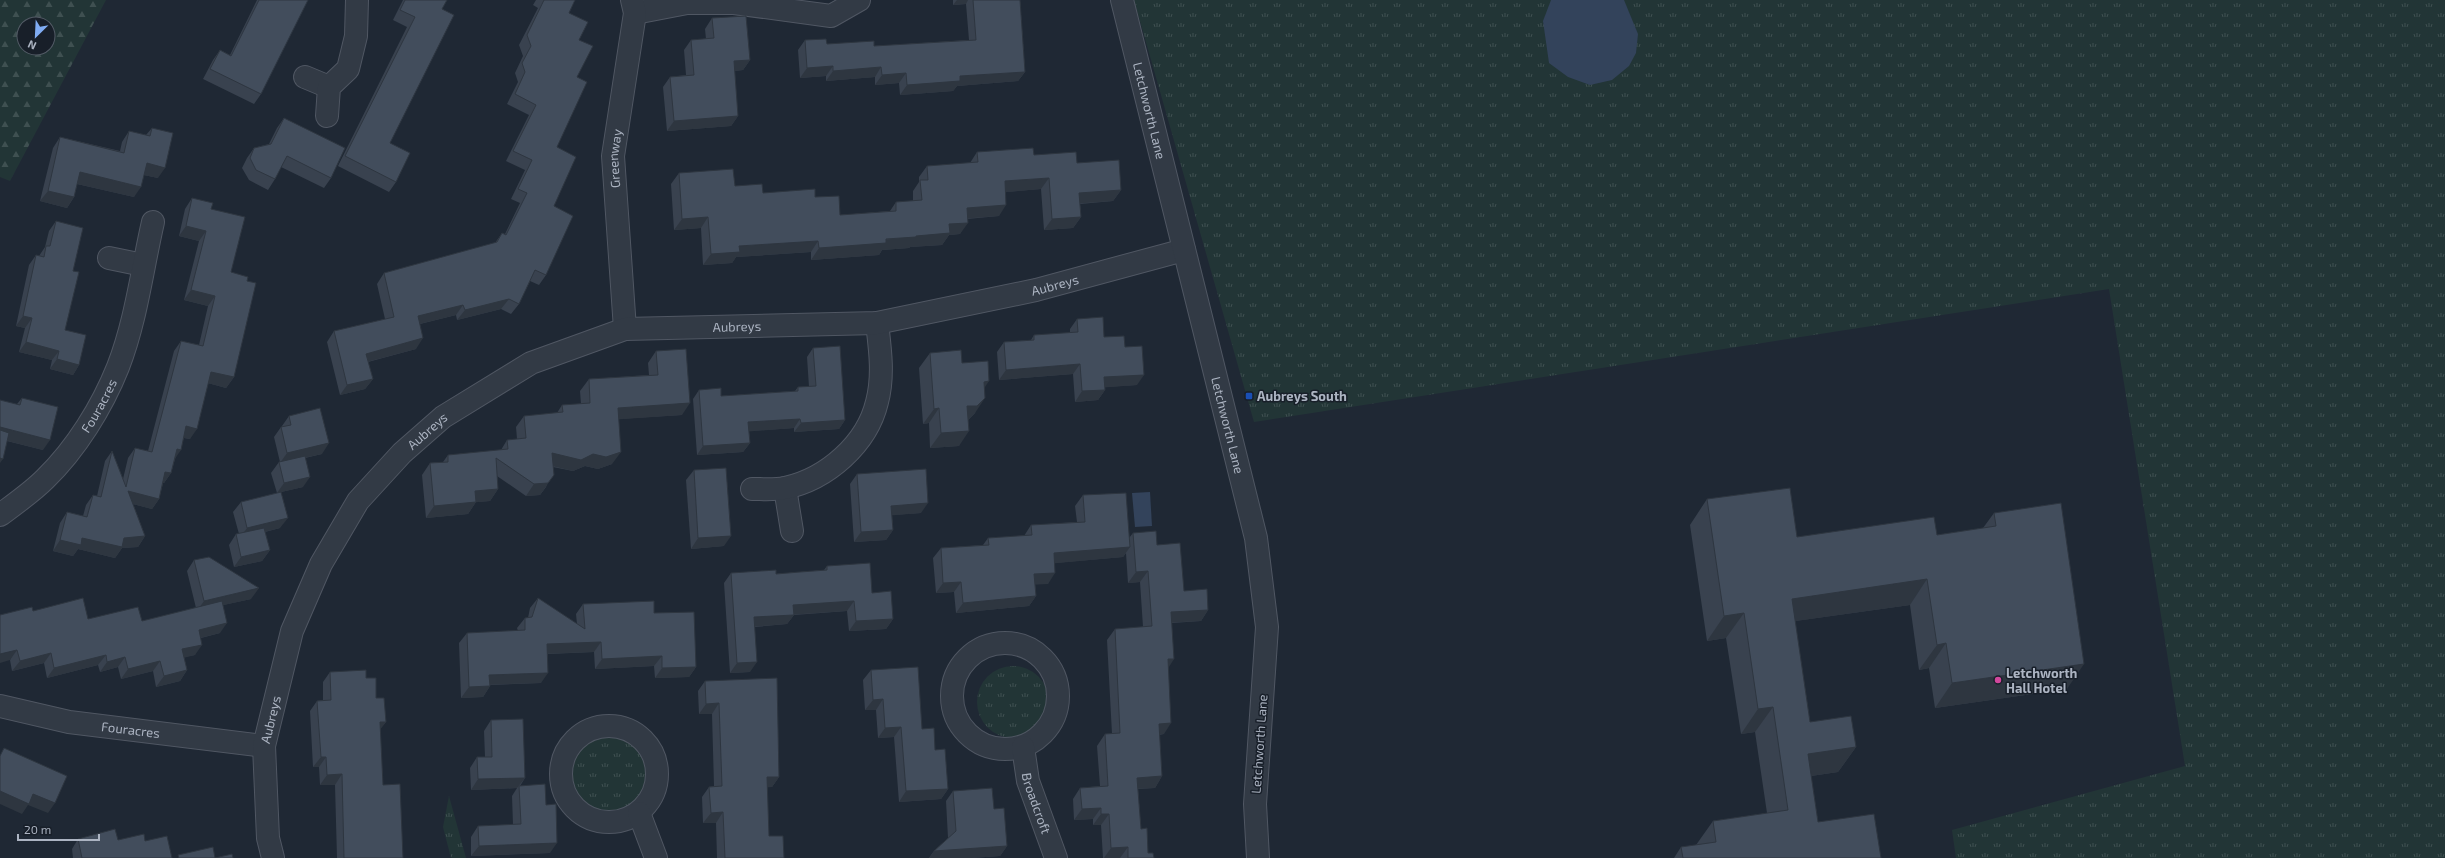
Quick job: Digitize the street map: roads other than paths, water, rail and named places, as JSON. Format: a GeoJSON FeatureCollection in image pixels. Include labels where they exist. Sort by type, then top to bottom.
{"type":"FeatureCollection","features":[{"type":"Feature","properties":{"kind":"street"},"geometry":{"type":"LineString","coordinates":[[326,116],[329,87],[348,69],[356,36],[357,0]]}},
{"type":"Feature","properties":{"kind":"street","name":"Greenway"},"geometry":{"type":"LineString","coordinates":[[625,329],[613,156],[633,6],[687,2],[734,3],[831,16],[859,0]]}},
{"type":"Feature","properties":{"kind":"street","name":"Letchworth Lane"},"geometry":{"type":"LineString","coordinates":[[1122,0],[1256,538],[1263,583],[1267,627],[1255,804],[1258,858]]}},
{"type":"Feature","properties":{"kind":"street"},"geometry":{"type":"LineString","coordinates":[[305,77],[329,87]]}},
{"type":"Feature","properties":{"kind":"street","name":"Fouracres"},"geometry":{"type":"LineString","coordinates":[[0,515],[46,479],[101,404],[118,367],[132,320],[153,222]]}},
{"type":"Feature","properties":{"kind":"street","name":"Aubreys"},"geometry":{"type":"LineString","coordinates":[[273,858],[268,838],[264,746],[292,631],[321,564],[358,501],[402,453],[443,417],[531,363],[625,329],[877,323],[1036,290],[1184,250]]}},
{"type":"Feature","properties":{"kind":"street"},"geometry":{"type":"LineString","coordinates":[[109,258],[143,265]]}},
{"type":"Feature","properties":{"kind":"street"},"geometry":{"type":"LineString","coordinates":[[752,489],[785,488],[809,480],[850,452],[872,418],[878,402],[880,377],[877,323]]}},
{"type":"Feature","properties":{"kind":"street"},"geometry":{"type":"LineString","coordinates":[[785,488],[792,531]]}},
{"type":"Feature","properties":{"kind":"street"},"geometry":{"type":"LineString","coordinates":[[996,643],[1021,645],[1035,652],[1049,665],[1057,684],[1058,707],[1051,724],[1043,734],[1023,746],[1004,750],[990,747],[967,734],[954,712],[952,686],[962,664],[977,651],[996,643]]}},
{"type":"Feature","properties":{"kind":"street","name":"Fouracres"},"geometry":{"type":"LineString","coordinates":[[0,706],[69,722],[264,746]]}},
{"type":"Feature","properties":{"kind":"street"},"geometry":{"type":"LineString","coordinates":[[610,725],[642,737],[649,744],[658,766],[656,788],[639,813],[619,822],[591,820],[568,801],[561,783],[566,750],[574,740],[590,728],[610,725]]}},
{"type":"Feature","properties":{"kind":"street","name":"Broadcroft"},"geometry":{"type":"LineString","coordinates":[[1023,746],[1028,781],[1056,858]]}},
{"type":"Feature","properties":{"kind":"street"},"geometry":{"type":"LineString","coordinates":[[639,813],[656,858]]}},
{"type":"Feature","properties":{"kind":"water"},"geometry":{"type":"Polygon","coordinates":[[[1551,0],[1624,0],[1638,34],[1636,53],[1629,66],[1612,80],[1590,85],[1568,77],[1549,63],[1543,21],[1551,0]]]}},
{"type":"Feature","properties":{"kind":"water"},"geometry":{"type":"Polygon","coordinates":[[[1150,492],[1152,526],[1135,527],[1132,493],[1150,492]]]}},
{"type":"Feature","properties":{"kind":"place","name":"Aubreys South"},"geometry":{"type":"Point","coordinates":[1249,396]}},
{"type":"Feature","properties":{"kind":"place","name":"Letchworth Hall Hotel"},"geometry":{"type":"Point","coordinates":[1998,680]}}]}
